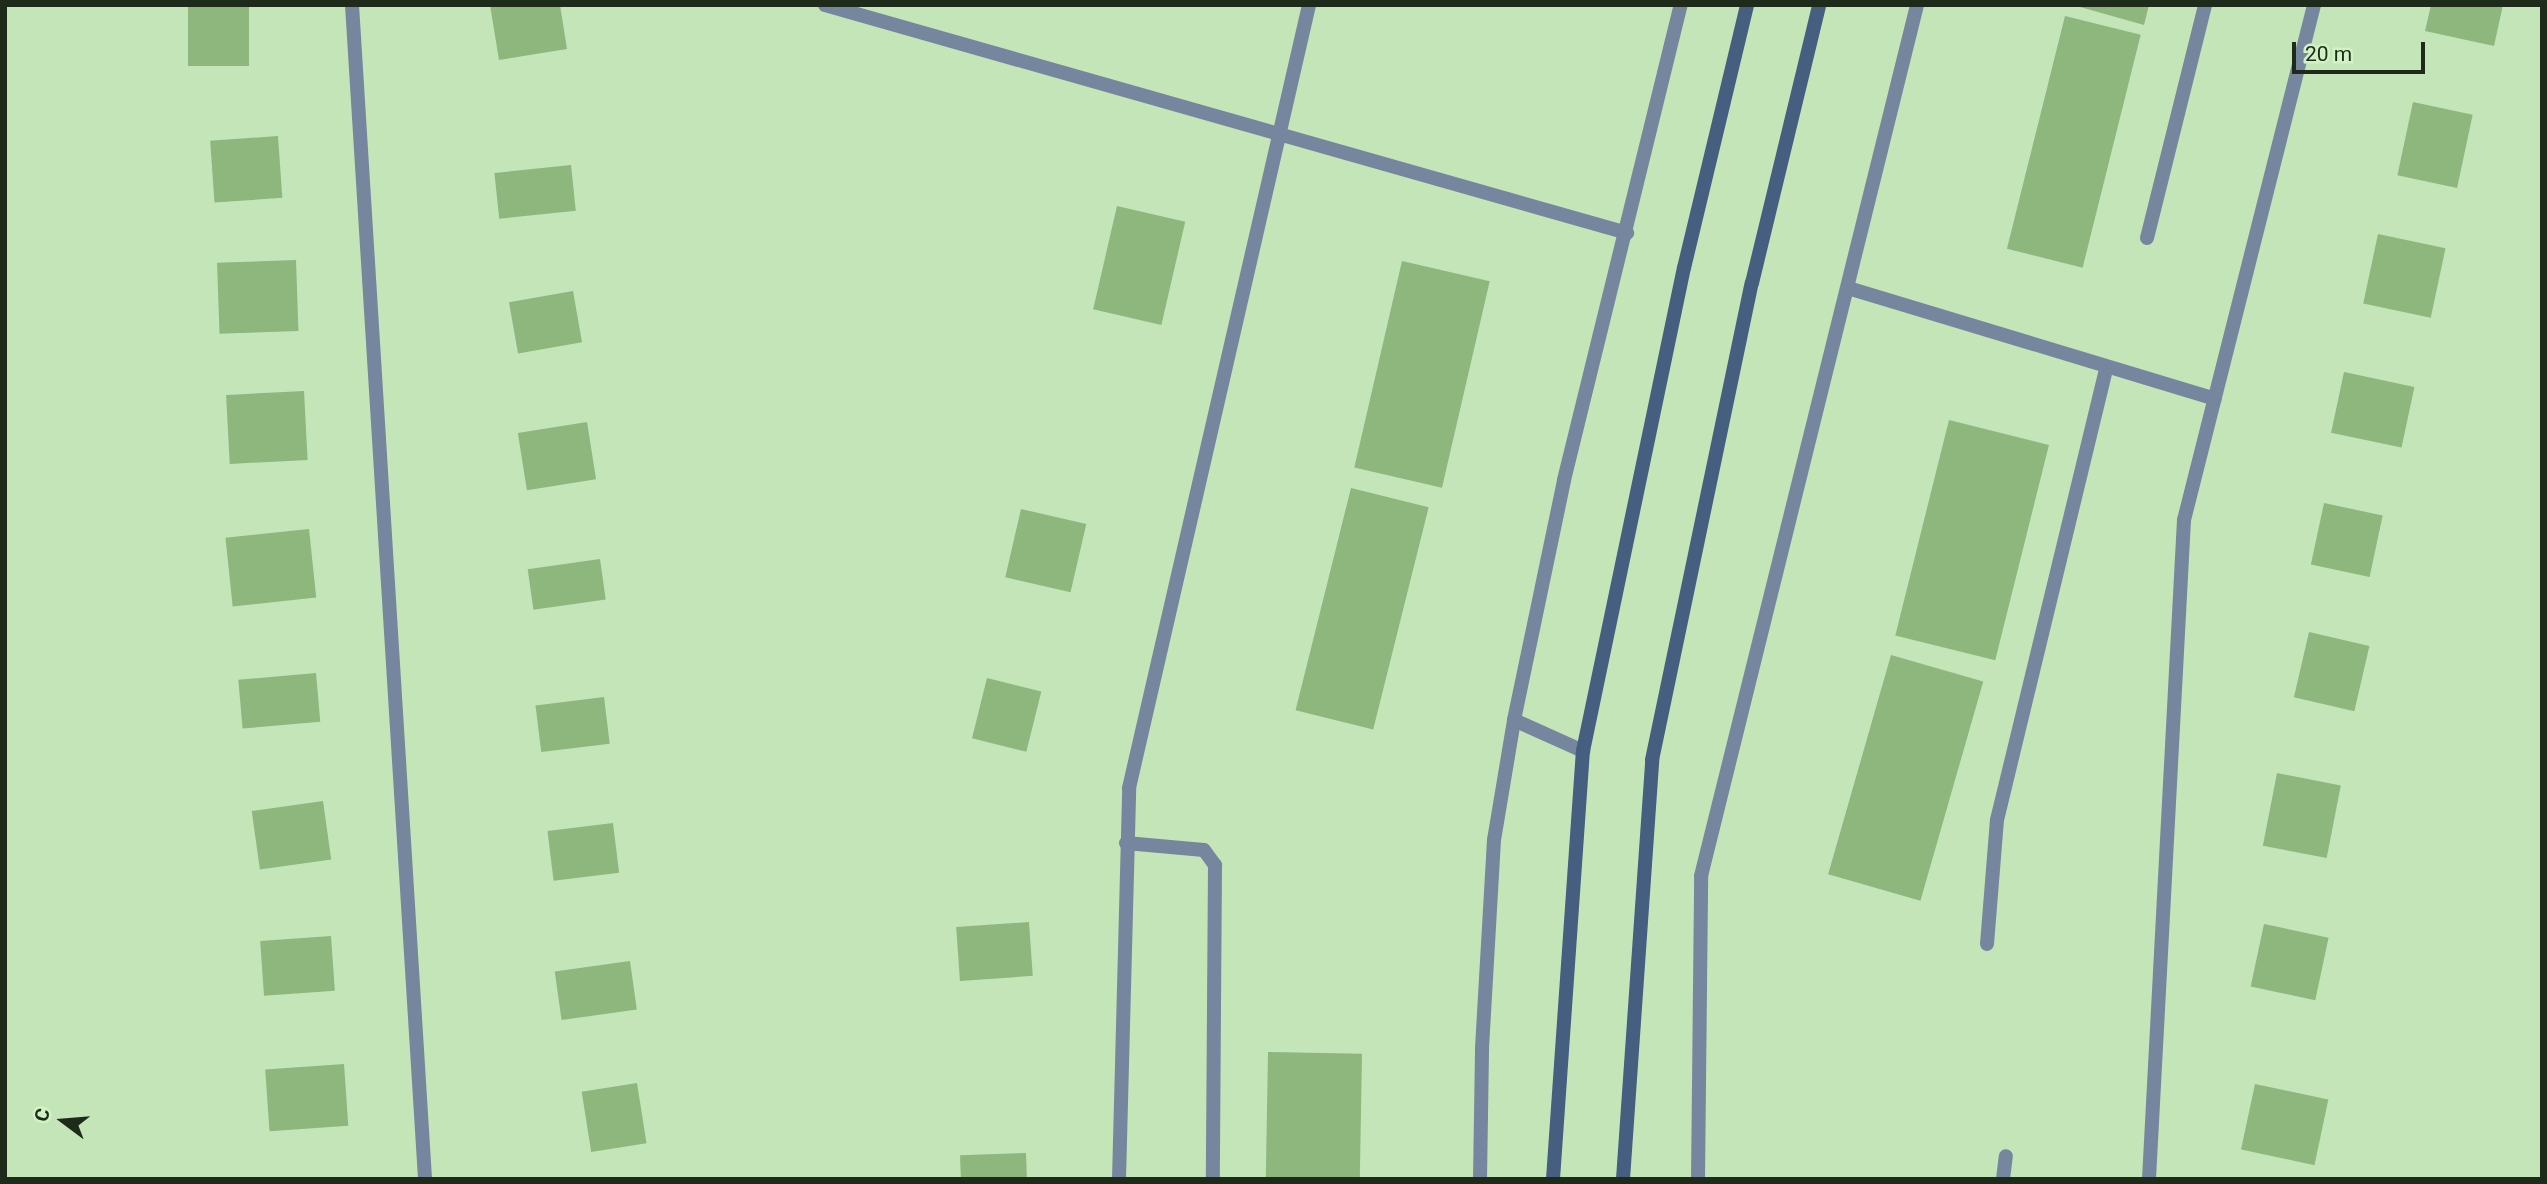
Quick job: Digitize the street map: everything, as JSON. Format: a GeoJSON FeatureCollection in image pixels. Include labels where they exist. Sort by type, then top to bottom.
{"type":"FeatureCollection","features":[{"type":"Feature","properties":{"kind":"main road"},"geometry":{"type":"LineString","coordinates":[[1553,1179],[1583,751],[1684,268],[1747,5]]}},
{"type":"Feature","properties":{"kind":"main road"},"geometry":{"type":"LineString","coordinates":[[1623,1179],[1652,760],[1752,283],[1819,5]]}},
{"type":"Feature","properties":{"kind":"street"},"geometry":{"type":"LineString","coordinates":[[352,5],[425,1179]]}},
{"type":"Feature","properties":{"kind":"street"},"geometry":{"type":"LineString","coordinates":[[825,5],[1279,131],[1627,233]]}},
{"type":"Feature","properties":{"kind":"street"},"geometry":{"type":"LineString","coordinates":[[1119,1179],[1129,788],[1309,5]]}},
{"type":"Feature","properties":{"kind":"street"},"geometry":{"type":"LineString","coordinates":[[1480,1179],[1494,840],[1514,720],[1564,480],[1681,5]]}},
{"type":"Feature","properties":{"kind":"street"},"geometry":{"type":"LineString","coordinates":[[1698,1179],[1701,876],[1917,5]]}},
{"type":"Feature","properties":{"kind":"street"},"geometry":{"type":"LineString","coordinates":[[2147,238],[2205,5]]}},
{"type":"Feature","properties":{"kind":"street"},"geometry":{"type":"LineString","coordinates":[[2149,1179],[2184,520],[2314,5]]}},
{"type":"Feature","properties":{"kind":"street"},"geometry":{"type":"LineString","coordinates":[[1848,288],[2106,369],[2214,399]]}},
{"type":"Feature","properties":{"kind":"street"},"geometry":{"type":"LineString","coordinates":[[1987,944],[1997,820],[2106,369]]}},
{"type":"Feature","properties":{"kind":"street"},"geometry":{"type":"LineString","coordinates":[[1514,720],[1583,751]]}},
{"type":"Feature","properties":{"kind":"street"},"geometry":{"type":"LineString","coordinates":[[1126,844],[1204,850],[1215,865],[1213,1179]]}},
{"type":"Feature","properties":{"kind":"street"},"geometry":{"type":"LineString","coordinates":[[2004,1179],[2006,1156]]}},
{"type":"Feature","properties":{"kind":"building"},"geometry":{"type":"Polygon","coordinates":[[[188,5],[249,5],[249,66],[188,66],[188,5]]]}},
{"type":"Feature","properties":{"kind":"building"},"geometry":{"type":"Polygon","coordinates":[[[490,5],[560,5],[567,49],[499,60],[490,5]]]}},
{"type":"Feature","properties":{"kind":"building"},"geometry":{"type":"Polygon","coordinates":[[[2073,5],[2149,5],[2144,25],[2073,5]]]}},
{"type":"Feature","properties":{"kind":"building"},"geometry":{"type":"Polygon","coordinates":[[[2431,5],[2503,5],[2494,46],[2425,31],[2431,5]]]}},
{"type":"Feature","properties":{"kind":"building"},"geometry":{"type":"Polygon","coordinates":[[[2065,16],[2141,35],[2083,268],[2007,249],[2065,16]]]}},
{"type":"Feature","properties":{"kind":"building"},"geometry":{"type":"Polygon","coordinates":[[[2413,102],[2473,115],[2457,188],[2397,175],[2413,102]]]}},
{"type":"Feature","properties":{"kind":"building"},"geometry":{"type":"Polygon","coordinates":[[[278,136],[282,198],[214,203],[210,141],[278,136]]]}},
{"type":"Feature","properties":{"kind":"building"},"geometry":{"type":"Polygon","coordinates":[[[571,165],[576,211],[499,219],[494,173],[571,165]]]}},
{"type":"Feature","properties":{"kind":"building"},"geometry":{"type":"Polygon","coordinates":[[[1117,206],[1185,222],[1161,325],[1093,309],[1117,206]]]}},
{"type":"Feature","properties":{"kind":"building"},"geometry":{"type":"Polygon","coordinates":[[[2378,234],[2445,248],[2431,318],[2363,303],[2378,234]]]}},
{"type":"Feature","properties":{"kind":"building"},"geometry":{"type":"Polygon","coordinates":[[[296,260],[298,331],[220,334],[217,263],[296,260]]]}},
{"type":"Feature","properties":{"kind":"building"},"geometry":{"type":"Polygon","coordinates":[[[1402,261],[1490,281],[1442,488],[1354,468],[1402,261]]]}},
{"type":"Feature","properties":{"kind":"building"},"geometry":{"type":"Polygon","coordinates":[[[573,291],[582,342],[518,353],[509,302],[573,291]]]}},
{"type":"Feature","properties":{"kind":"building"},"geometry":{"type":"Polygon","coordinates":[[[2344,372],[2414,387],[2402,448],[2331,433],[2344,372]]]}},
{"type":"Feature","properties":{"kind":"building"},"geometry":{"type":"Polygon","coordinates":[[[304,391],[308,460],[230,464],[226,395],[304,391]]]}},
{"type":"Feature","properties":{"kind":"building"},"geometry":{"type":"Polygon","coordinates":[[[1949,420],[2049,445],[1995,660],[1895,635],[1949,420]]]}},
{"type":"Feature","properties":{"kind":"building"},"geometry":{"type":"Polygon","coordinates":[[[587,422],[596,479],[527,490],[518,433],[587,422]]]}},
{"type":"Feature","properties":{"kind":"building"},"geometry":{"type":"Polygon","coordinates":[[[1351,488],[1429,507],[1373,730],[1296,710],[1351,488]]]}},
{"type":"Feature","properties":{"kind":"building"},"geometry":{"type":"Polygon","coordinates":[[[2324,503],[2383,515],[2370,577],[2311,565],[2324,503]]]}},
{"type":"Feature","properties":{"kind":"building"},"geometry":{"type":"Polygon","coordinates":[[[1021,509],[1086,524],[1071,592],[1005,577],[1021,509]]]}},
{"type":"Feature","properties":{"kind":"building"},"geometry":{"type":"Polygon","coordinates":[[[309,529],[316,598],[233,606],[225,538],[309,529]]]}},
{"type":"Feature","properties":{"kind":"building"},"geometry":{"type":"Polygon","coordinates":[[[600,559],[606,600],[533,610],[528,569],[600,559]]]}},
{"type":"Feature","properties":{"kind":"building"},"geometry":{"type":"Polygon","coordinates":[[[2309,632],[2369,646],[2354,711],[2294,697],[2309,632]]]}},
{"type":"Feature","properties":{"kind":"building"},"geometry":{"type":"Polygon","coordinates":[[[1891,655],[1983,681],[1920,901],[1828,874],[1891,655]]]}},
{"type":"Feature","properties":{"kind":"building"},"geometry":{"type":"Polygon","coordinates":[[[316,673],[320,722],[243,729],[238,680],[316,673]]]}},
{"type":"Feature","properties":{"kind":"building"},"geometry":{"type":"Polygon","coordinates":[[[987,678],[1041,692],[1026,752],[972,738],[987,678]]]}},
{"type":"Feature","properties":{"kind":"building"},"geometry":{"type":"Polygon","coordinates":[[[604,697],[610,744],[541,752],[536,705],[604,697]]]}},
{"type":"Feature","properties":{"kind":"building"},"geometry":{"type":"Polygon","coordinates":[[[2277,773],[2341,785],[2327,858],[2263,846],[2277,773]]]}},
{"type":"Feature","properties":{"kind":"building"},"geometry":{"type":"Polygon","coordinates":[[[323,801],[331,859],[260,869],[252,811],[323,801]]]}},
{"type":"Feature","properties":{"kind":"building"},"geometry":{"type":"Polygon","coordinates":[[[613,823],[619,873],[554,881],[547,831],[613,823]]]}},
{"type":"Feature","properties":{"kind":"building"},"geometry":{"type":"Polygon","coordinates":[[[1029,922],[1033,976],[960,981],[956,927],[1029,922]]]}},
{"type":"Feature","properties":{"kind":"building"},"geometry":{"type":"Polygon","coordinates":[[[2264,924],[2329,938],[2315,1000],[2251,987],[2264,924]]]}},
{"type":"Feature","properties":{"kind":"building"},"geometry":{"type":"Polygon","coordinates":[[[331,936],[335,991],[264,996],[260,941],[331,936]]]}},
{"type":"Feature","properties":{"kind":"building"},"geometry":{"type":"Polygon","coordinates":[[[630,961],[637,1010],[562,1020],[555,972],[630,961]]]}},
{"type":"Feature","properties":{"kind":"building"},"geometry":{"type":"Polygon","coordinates":[[[1268,1052],[1362,1054],[1360,1179],[1266,1179],[1268,1052]]]}},
{"type":"Feature","properties":{"kind":"building"},"geometry":{"type":"Polygon","coordinates":[[[344,1064],[348,1126],[270,1131],[265,1070],[344,1064]]]}},
{"type":"Feature","properties":{"kind":"building"},"geometry":{"type":"Polygon","coordinates":[[[637,1083],[647,1143],[591,1152],[582,1092],[637,1083]]]}},
{"type":"Feature","properties":{"kind":"building"},"geometry":{"type":"Polygon","coordinates":[[[2255,1084],[2328,1100],[2314,1165],[2241,1150],[2255,1084]]]}},
{"type":"Feature","properties":{"kind":"building"},"geometry":{"type":"Polygon","coordinates":[[[1026,1153],[1027,1179],[961,1179],[960,1155],[1026,1153]]]}}]}
